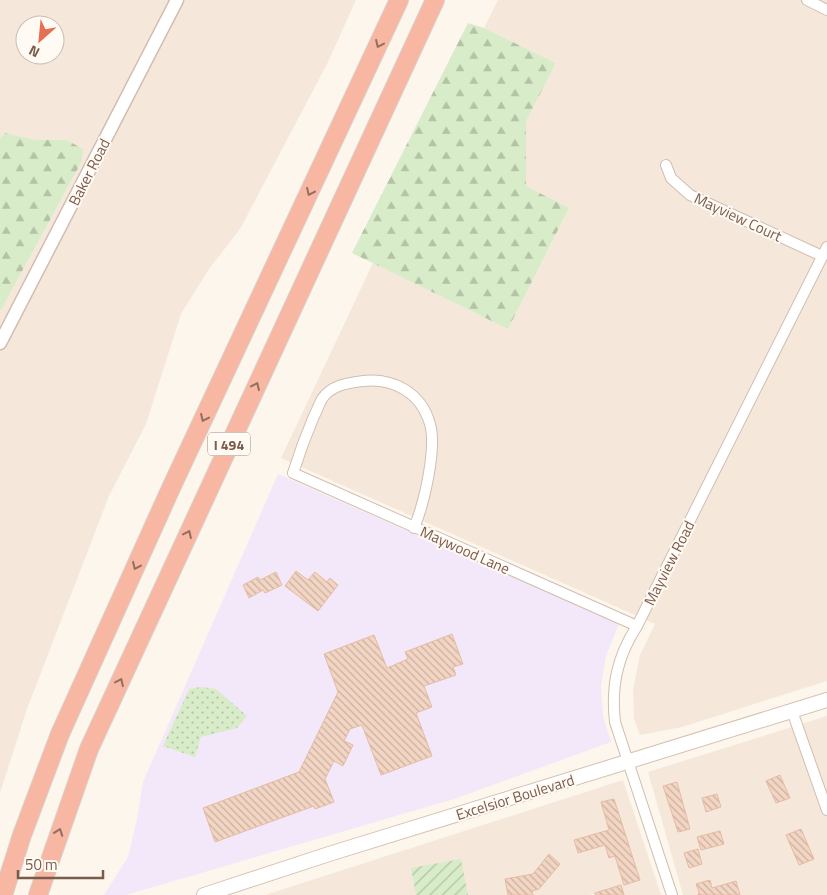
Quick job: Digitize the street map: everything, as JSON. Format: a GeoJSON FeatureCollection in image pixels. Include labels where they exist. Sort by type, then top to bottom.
{"type":"FeatureCollection","features":[{"type":"Feature","properties":{"kind":"highway","name":"I 494"},"geometry":{"type":"LineString","coordinates":[[2,895],[22,835],[60,734],[171,488],[399,0]]}},
{"type":"Feature","properties":{"kind":"highway","name":"I 494"},"geometry":{"type":"LineString","coordinates":[[38,895],[89,749],[435,0]]}},
{"type":"Feature","properties":{"kind":"main road","name":"Excelsior Boulevard"},"geometry":{"type":"LineString","coordinates":[[204,895],[329,854],[827,700]]}},
{"type":"Feature","properties":{"kind":"street","name":"Baker Road"},"geometry":{"type":"LineString","coordinates":[[0,343],[177,0]]}},
{"type":"Feature","properties":{"kind":"street"},"geometry":{"type":"LineString","coordinates":[[807,0],[827,10]]}},
{"type":"Feature","properties":{"kind":"street","name":"Mayview Court"},"geometry":{"type":"LineString","coordinates":[[666,165],[671,178],[690,195],[825,251]]}},
{"type":"Feature","properties":{"kind":"street","name":"Mayview Road"},"geometry":{"type":"LineString","coordinates":[[672,895],[615,722],[613,700],[615,680],[621,657],[630,637],[825,251]]}},
{"type":"Feature","properties":{"kind":"street","name":"Maywood Lane"},"geometry":{"type":"LineString","coordinates":[[414,528],[422,510],[432,447],[430,423],[420,405],[407,390],[396,385],[384,381],[368,380],[341,384],[322,399],[298,456],[293,473],[414,528],[637,626]]}},
{"type":"Feature","properties":{"kind":"street"},"geometry":{"type":"LineString","coordinates":[[792,711],[827,810]]}},
{"type":"Feature","properties":{"kind":"shaded area"},"geometry":{"type":"Polygon","coordinates":[[[0,0],[356,0],[327,64],[240,229],[209,269],[181,314],[146,424],[109,496],[27,709],[0,793],[0,312],[82,161],[83,149],[67,140],[37,140],[5,133],[0,138],[0,0]]]}},
{"type":"Feature","properties":{"kind":"shaded area"},"geometry":{"type":"Polygon","coordinates":[[[498,0],[827,0],[827,681],[682,727],[640,735],[634,719],[633,690],[640,655],[655,624],[281,458],[373,263],[508,329],[569,208],[526,186],[525,121],[556,63],[484,28],[498,0]]]}},
{"type":"Feature","properties":{"kind":"shaded area"},"geometry":{"type":"Polygon","coordinates":[[[278,474],[619,624],[606,656],[601,686],[603,716],[611,742],[454,799],[126,895],[104,895],[128,857],[143,782],[278,474]]]}},
{"type":"Feature","properties":{"kind":"shaded area"},"geometry":{"type":"Polygon","coordinates":[[[827,716],[827,895],[683,895],[648,772],[827,716]]]}},
{"type":"Feature","properties":{"kind":"shaded area"},"geometry":{"type":"Polygon","coordinates":[[[623,780],[661,895],[265,895],[623,780]]]}},
{"type":"Feature","properties":{"kind":"green space"},"geometry":{"type":"Polygon","coordinates":[[[468,23],[484,28],[556,63],[526,121],[526,186],[569,208],[508,329],[352,253],[468,23]]]}},
{"type":"Feature","properties":{"kind":"green space"},"geometry":{"type":"Polygon","coordinates":[[[5,133],[37,140],[67,140],[83,149],[82,161],[0,312],[0,138],[5,133]]]}},
{"type":"Feature","properties":{"kind":"green space"},"geometry":{"type":"Polygon","coordinates":[[[201,687],[216,689],[247,716],[237,728],[201,737],[195,757],[163,746],[189,689],[201,687]]]}},
{"type":"Feature","properties":{"kind":"green space"},"geometry":{"type":"Polygon","coordinates":[[[461,859],[468,895],[416,895],[411,868],[461,859]]]}},
{"type":"Feature","properties":{"kind":"building"},"geometry":{"type":"Polygon","coordinates":[[[296,571],[308,580],[315,572],[327,582],[330,578],[338,585],[318,611],[285,586],[296,571]]]}},
{"type":"Feature","properties":{"kind":"building"},"geometry":{"type":"Polygon","coordinates":[[[276,572],[282,585],[265,593],[263,590],[249,598],[243,585],[258,577],[260,580],[276,572]]]}},
{"type":"Feature","properties":{"kind":"building"},"geometry":{"type":"Polygon","coordinates":[[[452,634],[463,664],[453,667],[456,675],[424,686],[432,707],[416,713],[432,756],[381,775],[362,725],[350,729],[344,741],[353,745],[343,766],[334,761],[325,779],[334,802],[315,809],[314,806],[215,842],[203,808],[299,772],[338,692],[324,654],[374,635],[387,668],[408,659],[405,652],[452,634]]]}},
{"type":"Feature","properties":{"kind":"building"},"geometry":{"type":"Polygon","coordinates":[[[780,775],[790,798],[776,803],[766,781],[780,775]]]}},
{"type":"Feature","properties":{"kind":"building"},"geometry":{"type":"Polygon","coordinates":[[[677,782],[690,829],[678,832],[663,786],[677,782]]]}},
{"type":"Feature","properties":{"kind":"building"},"geometry":{"type":"Polygon","coordinates":[[[717,794],[721,807],[706,812],[702,798],[717,794]]]}},
{"type":"Feature","properties":{"kind":"building"},"geometry":{"type":"Polygon","coordinates":[[[614,799],[640,880],[624,885],[615,856],[609,858],[605,845],[578,853],[574,840],[609,830],[601,802],[614,799]]]}},
{"type":"Feature","properties":{"kind":"building"},"geometry":{"type":"Polygon","coordinates":[[[801,829],[814,859],[799,865],[786,835],[801,829]]]}},
{"type":"Feature","properties":{"kind":"building"},"geometry":{"type":"Polygon","coordinates":[[[720,831],[724,844],[701,850],[697,837],[720,831]]]}},
{"type":"Feature","properties":{"kind":"building"},"geometry":{"type":"Polygon","coordinates":[[[698,849],[702,864],[689,868],[684,853],[698,849]]]}},
{"type":"Feature","properties":{"kind":"building"},"geometry":{"type":"Polygon","coordinates":[[[549,854],[560,864],[539,889],[532,891],[533,895],[508,895],[505,879],[533,874],[549,854]]]}},
{"type":"Feature","properties":{"kind":"building"},"geometry":{"type":"Polygon","coordinates":[[[710,880],[712,888],[736,881],[740,895],[698,895],[699,892],[696,884],[710,880]]]}},
{"type":"Feature","properties":{"kind":"building"},"geometry":{"type":"Polygon","coordinates":[[[621,885],[624,895],[595,895],[595,893],[621,885]]]}}]}
